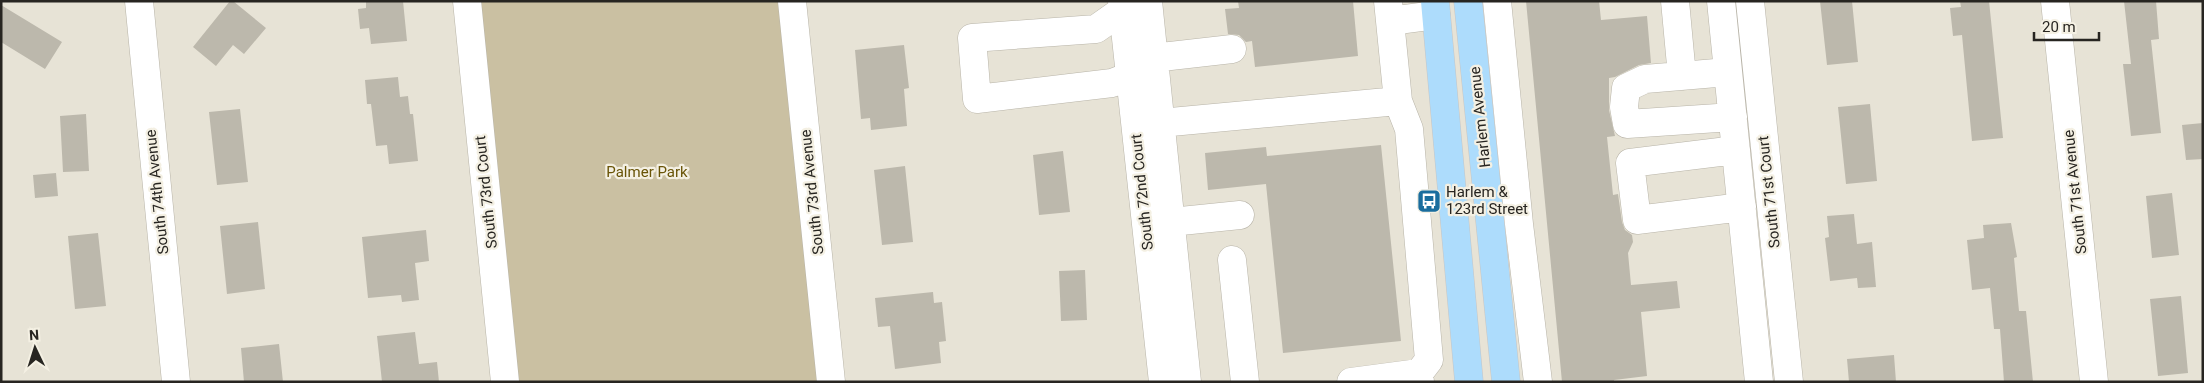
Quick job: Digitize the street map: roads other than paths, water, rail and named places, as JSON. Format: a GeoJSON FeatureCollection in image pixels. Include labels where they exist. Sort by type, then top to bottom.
{"type":"FeatureCollection","features":[{"type":"Feature","properties":{"kind":"main road","name":"Harlem Avenue"},"geometry":{"type":"LineString","coordinates":[[1468,1],[1506,382]]}},
{"type":"Feature","properties":{"kind":"main road"},"geometry":{"type":"LineString","coordinates":[[1436,8],[1469,382]]}},
{"type":"Feature","properties":{"kind":"street","name":"South 74th Avenue"},"geometry":{"type":"LineString","coordinates":[[139,1],[176,382]]}},
{"type":"Feature","properties":{"kind":"street","name":"South 73rd Court"},"geometry":{"type":"LineString","coordinates":[[467,1],[505,382]]}},
{"type":"Feature","properties":{"kind":"street","name":"South 73rd Avenue"},"geometry":{"type":"LineString","coordinates":[[792,1],[831,382]]}},
{"type":"Feature","properties":{"kind":"street"},"geometry":{"type":"LineString","coordinates":[[1497,1],[1538,382]]}},
{"type":"Feature","properties":{"kind":"street"},"geometry":{"type":"LineString","coordinates":[[1676,1],[1682,76]]}},
{"type":"Feature","properties":{"kind":"street","name":"South 71st Court"},"geometry":{"type":"LineString","coordinates":[[1721,1],[1759,382]]}},
{"type":"Feature","properties":{"kind":"street","name":"South 71st Court"},"geometry":{"type":"LineString","coordinates":[[1750,1],[1789,382]]}},
{"type":"Feature","properties":{"kind":"street","name":"South 71st Avenue"},"geometry":{"type":"LineString","coordinates":[[2055,1],[2094,382]]}},
{"type":"Feature","properties":{"kind":"street"},"geometry":{"type":"LineString","coordinates":[[1131,4],[1096,28],[972,38],[978,99],[1112,83],[1137,65],[1232,49]]}},
{"type":"Feature","properties":{"kind":"street","name":"South 72nd Court"},"geometry":{"type":"LineString","coordinates":[[1131,4],[1163,382]]}},
{"type":"Feature","properties":{"kind":"street"},"geometry":{"type":"LineString","coordinates":[[1351,382],[1419,378],[1429,360],[1410,129],[1398,101],[1389,11],[1436,8]]}},
{"type":"Feature","properties":{"kind":"street","name":"South 72nd Court"},"geometry":{"type":"LineString","coordinates":[[1137,65],[1160,123],[1187,382]]}},
{"type":"Feature","properties":{"kind":"street"},"geometry":{"type":"LineString","coordinates":[[1728,72],[1645,79],[1626,88],[1624,107],[1626,124],[1733,117]]}},
{"type":"Feature","properties":{"kind":"street"},"geometry":{"type":"LineString","coordinates":[[1160,123],[1398,101]]}},
{"type":"Feature","properties":{"kind":"street"},"geometry":{"type":"LineString","coordinates":[[1736,150],[1630,163],[1637,220],[1742,207]]}},
{"type":"Feature","properties":{"kind":"street"},"geometry":{"type":"LineString","coordinates":[[1170,222],[1240,215]]}},
{"type":"Feature","properties":{"kind":"street"},"geometry":{"type":"LineString","coordinates":[[1232,260],[1245,382]]}},
{"type":"Feature","properties":{"kind":"street"},"geometry":{"type":"LineString","coordinates":[[1498,297],[1527,292]]}},
{"type":"Feature","properties":{"kind":"place","name":"Harlem & 123rd Street"},"geometry":{"type":"Point","coordinates":[1429,201]}},
{"type":"Feature","properties":{"kind":"park label","name":"Palmer Park"},"geometry":{"type":"Point","coordinates":[647,172]}}]}
